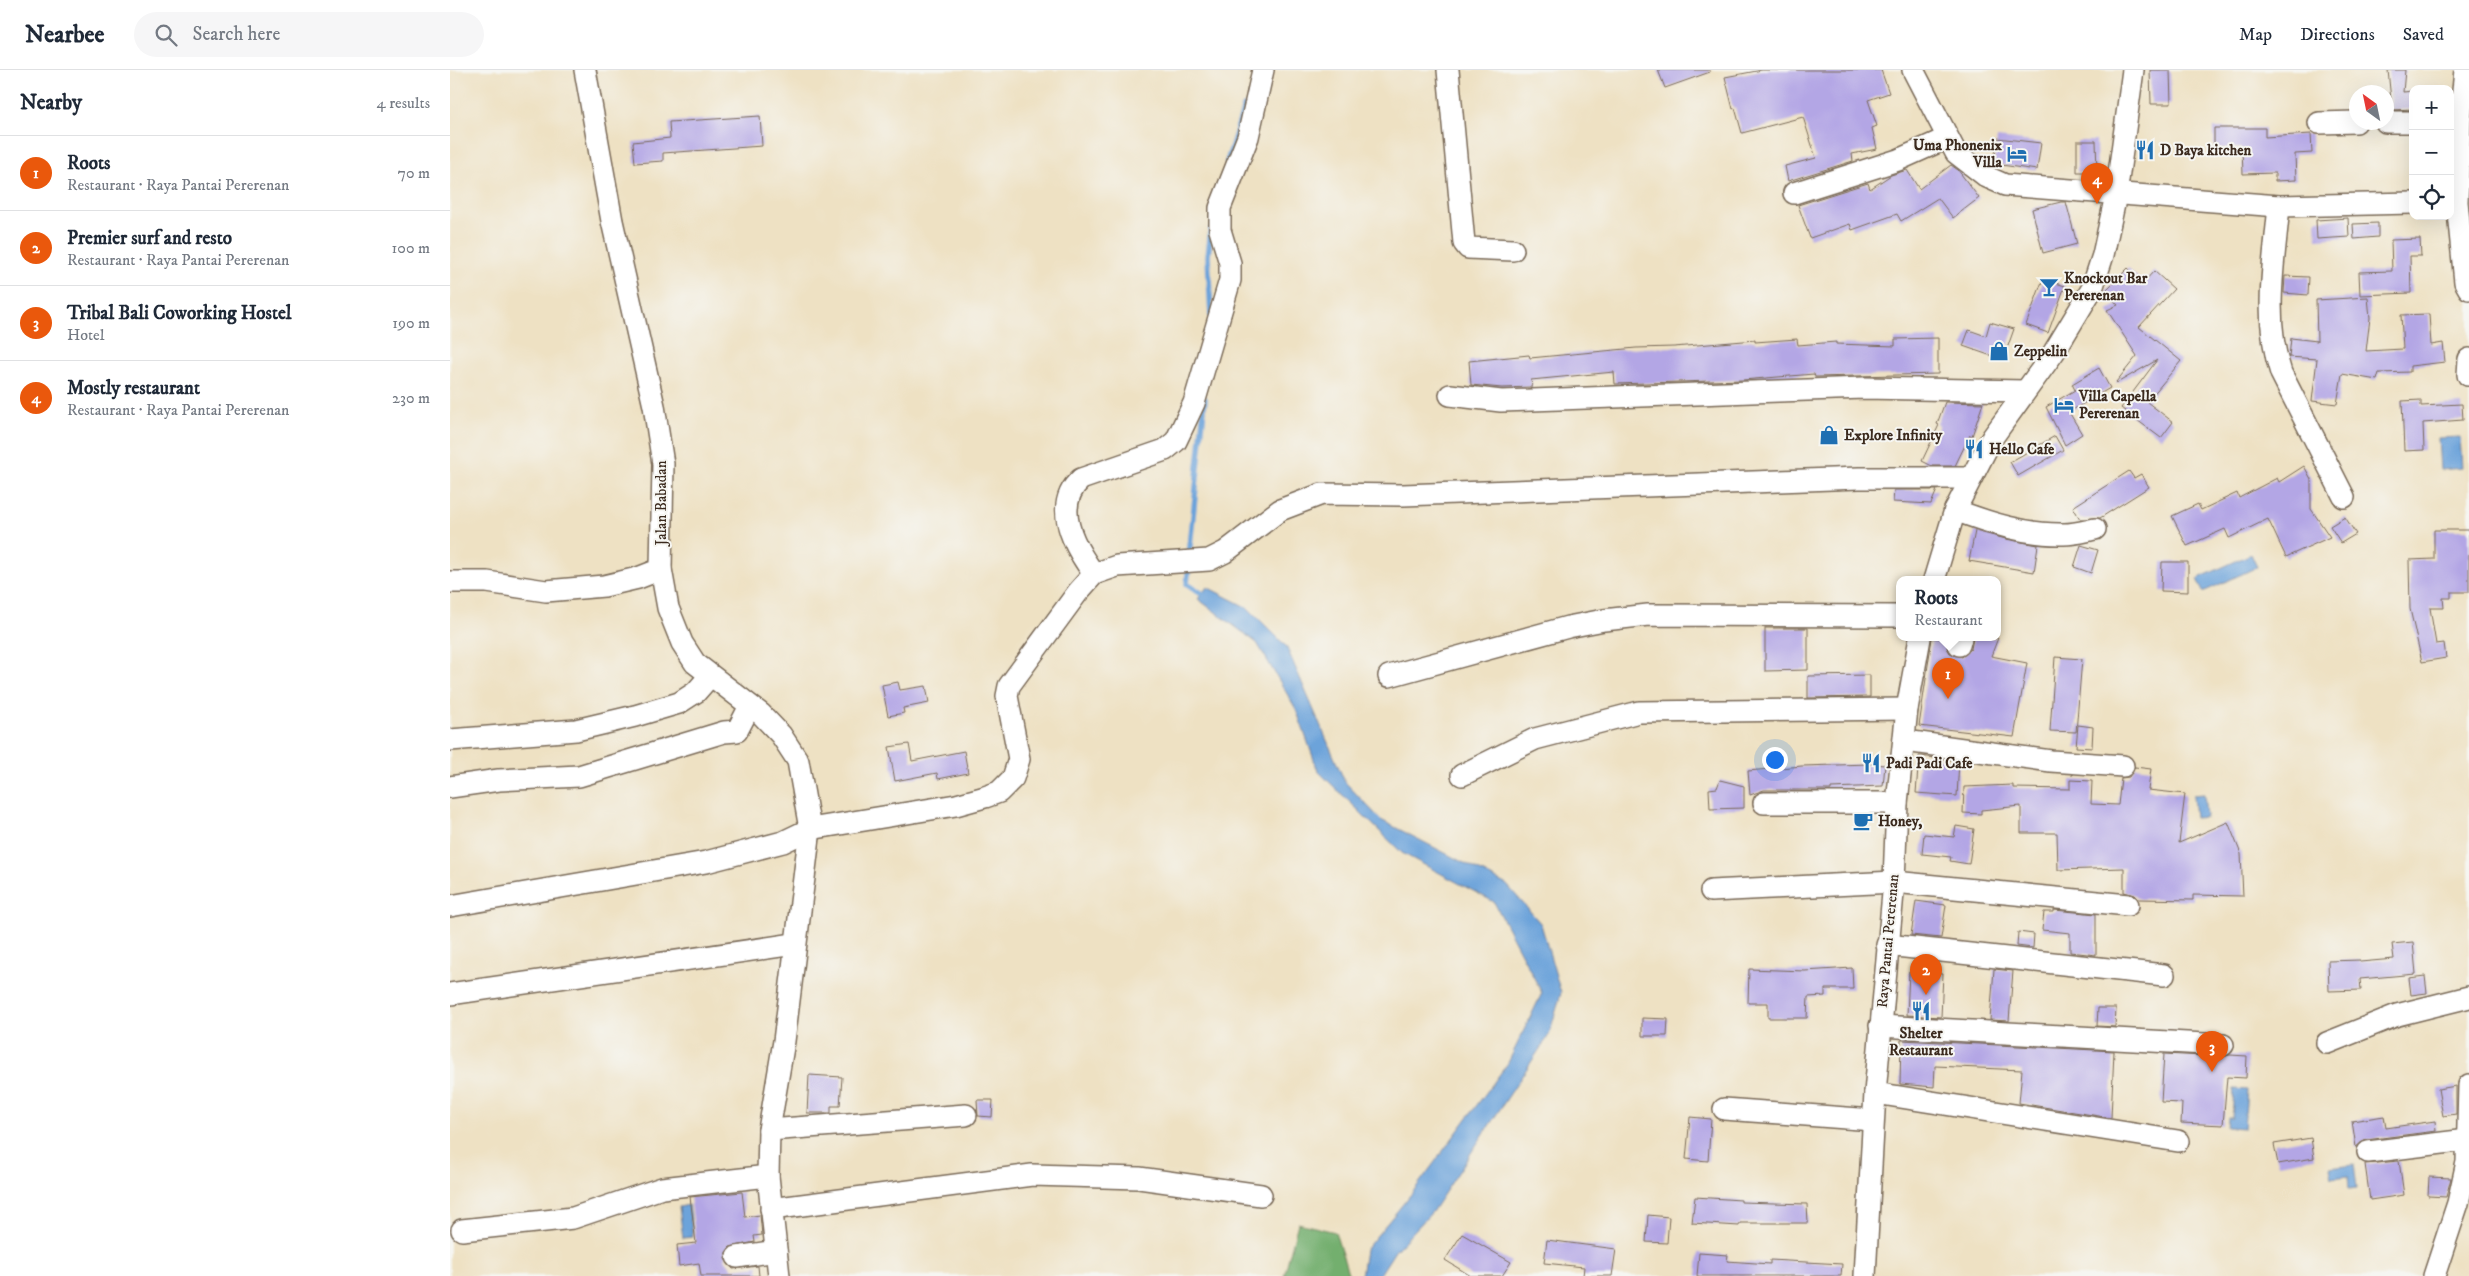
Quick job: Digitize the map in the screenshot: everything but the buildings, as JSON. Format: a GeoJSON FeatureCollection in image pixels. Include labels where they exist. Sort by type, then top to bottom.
{"type":"FeatureCollection","features":[{"type":"Feature","properties":{"kind":"street","name":"Jalan Babadan"},"geometry":{"type":"LineString","coordinates":[[585,70],[612,221],[654,406],[663,464],[661,569],[668,608],[682,643],[696,663],[750,706],[781,734],[798,761],[810,829],[794,944],[784,1041],[770,1130],[768,1176],[780,1276]]}},
{"type":"Feature","properties":{"kind":"street"},"geometry":{"type":"LineString","coordinates":[[1094,574],[1078,551],[1070,530],[1066,512],[1068,498],[1072,487],[1081,479],[1165,450],[1176,441],[1194,403],[1231,272],[1220,230],[1220,208],[1248,137],[1263,70]]}},
{"type":"Feature","properties":{"kind":"street"},"geometry":{"type":"LineString","coordinates":[[1448,70],[1464,243],[1468,248],[1513,250]]}},
{"type":"Feature","properties":{"kind":"street"},"geometry":{"type":"LineString","coordinates":[[1913,70],[1956,153],[1987,177],[2005,185],[2279,206],[2409,203]]}},
{"type":"Feature","properties":{"kind":"street"},"geometry":{"type":"LineString","coordinates":[[1935,576],[1955,510],[1970,478],[1992,438],[2054,352],[2092,289],[2103,256],[2116,195],[2134,70]]}},
{"type":"Feature","properties":{"kind":"street"},"geometry":{"type":"LineString","coordinates":[[2465,70],[2466,93],[2455,122],[2454,202],[2465,282],[2469,290]]}},
{"type":"Feature","properties":{"kind":"street"},"geometry":{"type":"LineString","coordinates":[[2318,122],[2349,122]]}},
{"type":"Feature","properties":{"kind":"street"},"geometry":{"type":"LineString","coordinates":[[2394,122],[2409,122]]}},
{"type":"Feature","properties":{"kind":"street"},"geometry":{"type":"LineString","coordinates":[[1794,192],[1898,160],[1947,138]]}},
{"type":"Feature","properties":{"kind":"street"},"geometry":{"type":"LineString","coordinates":[[2279,206],[2271,300],[2271,335],[2276,359],[2281,373],[2344,497]]}},
{"type":"Feature","properties":{"kind":"street"},"geometry":{"type":"LineString","coordinates":[[1450,395],[1501,401],[1864,388],[2025,391]]}},
{"type":"Feature","properties":{"kind":"street"},"geometry":{"type":"LineString","coordinates":[[450,906],[706,862],[782,842],[810,829],[956,805],[999,792],[1013,778],[1019,759],[1007,696],[1009,686],[1078,592],[1094,574],[1117,566],[1209,560],[1225,552],[1280,510],[1322,494],[1402,495],[1859,478],[1970,478]]}},
{"type":"Feature","properties":{"kind":"street"},"geometry":{"type":"LineString","coordinates":[[1955,510],[1985,521],[2046,534],[2066,534],[2095,529]]}},
{"type":"Feature","properties":{"kind":"street"},"geometry":{"type":"LineString","coordinates":[[450,582],[487,582],[546,591],[604,586],[638,578],[661,569]]}},
{"type":"Feature","properties":{"kind":"street"},"geometry":{"type":"LineString","coordinates":[[1389,676],[1568,627],[1604,620],[1648,615],[1896,616]]}},
{"type":"Feature","properties":{"kind":"street","name":"Raya Pantai Pererenan"},"geometry":{"type":"LineString","coordinates":[[1865,1276],[1873,1120],[1894,882],[1898,803],[1908,709],[1919,641]]}},
{"type":"Feature","properties":{"kind":"street"},"geometry":{"type":"LineString","coordinates":[[450,740],[576,730],[635,716],[679,703],[696,692],[710,676]]}},
{"type":"Feature","properties":{"kind":"street"},"geometry":{"type":"LineString","coordinates":[[450,786],[499,780],[579,776],[724,732],[738,731],[750,706]]}},
{"type":"Feature","properties":{"kind":"street"},"geometry":{"type":"LineString","coordinates":[[1462,775],[1535,739],[1639,712],[1908,709]]}},
{"type":"Feature","properties":{"kind":"street"},"geometry":{"type":"LineString","coordinates":[[1904,741],[2051,761],[2123,766]]}},
{"type":"Feature","properties":{"kind":"street"},"geometry":{"type":"LineString","coordinates":[[1764,803],[1898,803]]}},
{"type":"Feature","properties":{"kind":"street"},"geometry":{"type":"LineString","coordinates":[[1711,891],[1894,882],[2128,905]]}},
{"type":"Feature","properties":{"kind":"street"},"geometry":{"type":"LineString","coordinates":[[450,994],[794,944]]}},
{"type":"Feature","properties":{"kind":"street"},"geometry":{"type":"LineString","coordinates":[[1887,945],[2164,975]]}},
{"type":"Feature","properties":{"kind":"street"},"geometry":{"type":"LineString","coordinates":[[2327,1043],[2397,1016],[2469,998]]}},
{"type":"Feature","properties":{"kind":"street"},"geometry":{"type":"LineString","coordinates":[[1880,1026],[2223,1045]]}},
{"type":"Feature","properties":{"kind":"street"},"geometry":{"type":"LineString","coordinates":[[2434,1276],[2458,1203],[2467,1162],[2469,1085]]}},
{"type":"Feature","properties":{"kind":"street"},"geometry":{"type":"LineString","coordinates":[[1875,1093],[2178,1141]]}},
{"type":"Feature","properties":{"kind":"street"},"geometry":{"type":"LineString","coordinates":[[1724,1109],[1873,1120]]}},
{"type":"Feature","properties":{"kind":"street"},"geometry":{"type":"LineString","coordinates":[[770,1130],[966,1115]]}},
{"type":"Feature","properties":{"kind":"street"},"geometry":{"type":"LineString","coordinates":[[2368,1152],[2467,1140]]}},
{"type":"Feature","properties":{"kind":"street"},"geometry":{"type":"LineString","coordinates":[[771,1210],[1032,1175],[1140,1178],[1261,1195]]}},
{"type":"Feature","properties":{"kind":"street"},"geometry":{"type":"LineString","coordinates":[[462,1230],[572,1218],[662,1188],[768,1176]]}},
{"type":"Feature","properties":{"kind":"street"},"geometry":{"type":"LineString","coordinates":[[737,1257],[776,1251]]}},
{"type":"Feature","properties":{"kind":"green space"},"geometry":{"type":"Polygon","coordinates":[[[1298,1223],[1335,1232],[1349,1276],[1284,1276],[1298,1223]]]}},
{"type":"Feature","properties":{"kind":"water"},"geometry":{"type":"Polygon","coordinates":[[[2460,437],[2462,468],[2440,470],[2438,438],[2460,437]]]}},
{"type":"Feature","properties":{"kind":"water"},"geometry":{"type":"Polygon","coordinates":[[[2251,554],[2257,567],[2203,592],[2197,579],[2251,554]]]}},
{"type":"Feature","properties":{"kind":"water"},"geometry":{"type":"Polygon","coordinates":[[[1207,587],[1248,608],[1286,646],[1345,782],[1381,820],[1507,885],[1541,924],[1561,993],[1549,1035],[1432,1212],[1395,1251],[1379,1276],[1361,1276],[1365,1250],[1412,1193],[1508,1063],[1542,993],[1494,902],[1402,853],[1318,771],[1296,709],[1257,643],[1198,599],[1207,587]]]}},
{"type":"Feature","properties":{"kind":"water"},"geometry":{"type":"Polygon","coordinates":[[[2204,794],[2206,817],[2195,818],[2193,795],[2204,794]]]}},
{"type":"Feature","properties":{"kind":"water"},"geometry":{"type":"Polygon","coordinates":[[[2234,1089],[2247,1090],[2244,1128],[2227,1127],[2228,1118],[2232,1118],[2234,1089]]]}},
{"type":"Feature","properties":{"kind":"water"},"geometry":{"type":"Polygon","coordinates":[[[2354,1164],[2357,1188],[2349,1189],[2348,1176],[2332,1178],[2330,1167],[2354,1164]]]}},
{"type":"Feature","properties":{"kind":"water"},"geometry":{"type":"Polygon","coordinates":[[[689,1205],[693,1237],[683,1238],[679,1207],[689,1205]]]}},
{"type":"Feature","properties":{"kind":"waterway"},"geometry":{"type":"LineString","coordinates":[[1227,162],[1244,107]]}},
{"type":"Feature","properties":{"kind":"waterway"},"geometry":{"type":"LineString","coordinates":[[1211,229],[1208,256],[1211,315]]}},
{"type":"Feature","properties":{"kind":"waterway"},"geometry":{"type":"LineString","coordinates":[[1189,556],[1205,399]]}},
{"type":"Feature","properties":{"kind":"waterway"},"geometry":{"type":"LineString","coordinates":[[1189,565],[1187,584],[1208,597]]}},
{"type":"Feature","properties":{"kind":"place","name":"D Baya kitchen"},"geometry":{"type":"Point","coordinates":[2145,150]}},
{"type":"Feature","properties":{"kind":"place","name":"Uma Phonenix Villa"},"geometry":{"type":"Point","coordinates":[2017,154]}},
{"type":"Feature","properties":{"kind":"place","name":"Mostly restaurant"},"geometry":{"type":"Point","coordinates":[2097,204]}},
{"type":"Feature","properties":{"kind":"place","name":"Knockout Bar Pererenan"},"geometry":{"type":"Point","coordinates":[2049,287]}},
{"type":"Feature","properties":{"kind":"place","name":"Zeppelin"},"geometry":{"type":"Point","coordinates":[1999,351]}},
{"type":"Feature","properties":{"kind":"place","name":"Villa Capella Pererenan"},"geometry":{"type":"Point","coordinates":[2064,405]}},
{"type":"Feature","properties":{"kind":"place","name":"Explore Infinity"},"geometry":{"type":"Point","coordinates":[1829,435]}},
{"type":"Feature","properties":{"kind":"place","name":"Hello Cafe"},"geometry":{"type":"Point","coordinates":[1974,449]}},
{"type":"Feature","properties":{"kind":"place","name":"Roots"},"geometry":{"type":"Point","coordinates":[1948,699]}},
{"type":"Feature","properties":{"kind":"place","name":"Padi Padi Cafe"},"geometry":{"type":"Point","coordinates":[1871,763]}},
{"type":"Feature","properties":{"kind":"place","name":"Honey,"},"geometry":{"type":"Point","coordinates":[1863,821]}},
{"type":"Feature","properties":{"kind":"place","name":"Premier surf and resto"},"geometry":{"type":"Point","coordinates":[1926,995]}},
{"type":"Feature","properties":{"kind":"place","name":"Shelter Restaurant"},"geometry":{"type":"Point","coordinates":[1921,1011]}},
{"type":"Feature","properties":{"kind":"place","name":"Tribal Bali Coworking Hostel"},"geometry":{"type":"Point","coordinates":[2212,1072]}}]}
